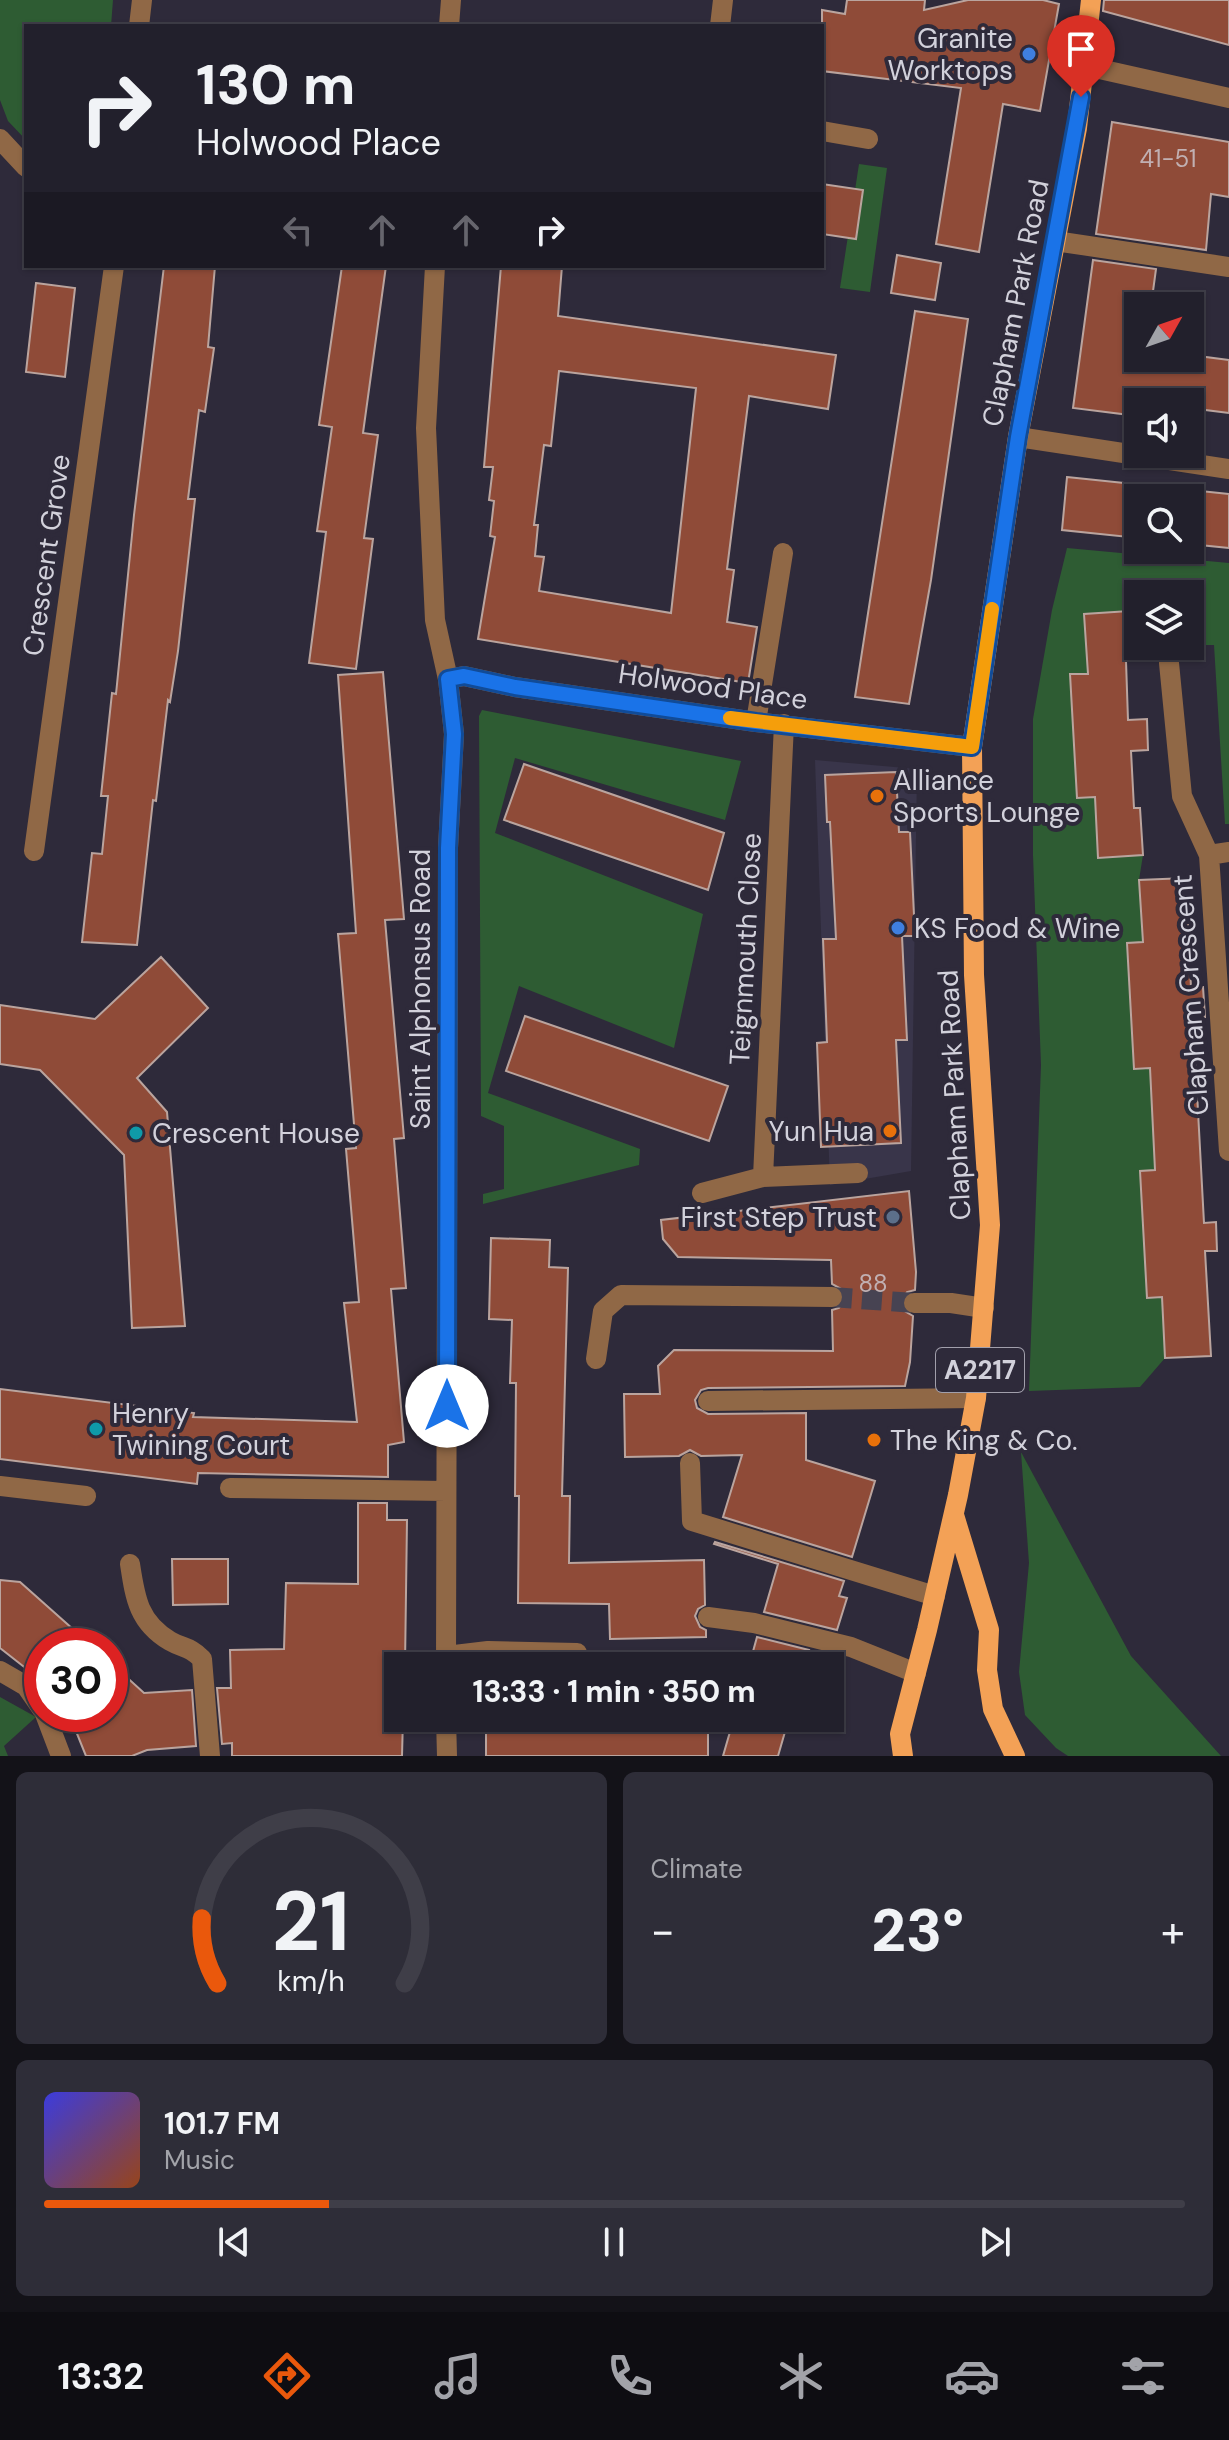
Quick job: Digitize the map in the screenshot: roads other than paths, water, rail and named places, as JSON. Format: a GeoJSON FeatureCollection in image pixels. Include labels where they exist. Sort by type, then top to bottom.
{"type":"FeatureCollection","features":[{"type":"Feature","properties":{"kind":"main road","name":"Clapham Park Road"},"geometry":{"type":"LineString","coordinates":[[903,1756],[900,1734],[954,1514],[976,1398],[990,1225],[974,975],[972,747],[1018,437],[1077,128],[1091,0]]}},
{"type":"Feature","properties":{"kind":"main road"},"geometry":{"type":"LineString","coordinates":[[954,1514],[989,1630],[987,1670],[993,1709],[1015,1756]]}},
{"type":"Feature","properties":{"kind":"street"},"geometry":{"type":"LineString","coordinates":[[139,24],[142,0]]}},
{"type":"Feature","properties":{"kind":"street"},"geometry":{"type":"LineString","coordinates":[[449,24],[451,0]]}},
{"type":"Feature","properties":{"kind":"street"},"geometry":{"type":"LineString","coordinates":[[720,24],[723,0]]}},
{"type":"Feature","properties":{"kind":"street"},"geometry":{"type":"LineString","coordinates":[[1086,66],[1229,98]]}},
{"type":"Feature","properties":{"kind":"street"},"geometry":{"type":"LineString","coordinates":[[824,131],[868,139]]}},
{"type":"Feature","properties":{"kind":"street"},"geometry":{"type":"LineString","coordinates":[[0,139],[24,165]]}},
{"type":"Feature","properties":{"kind":"street"},"geometry":{"type":"LineString","coordinates":[[1055,241],[1229,267]]}},
{"type":"Feature","properties":{"kind":"street","name":"Crescent Grove"},"geometry":{"type":"LineString","coordinates":[[34,851],[114,268]]}},
{"type":"Feature","properties":{"kind":"street","name":"Saint Alphonsus Road"},"geometry":{"type":"LineString","coordinates":[[435,268],[426,428],[435,620],[448,679],[454,734],[448,862],[446,1652]]}},
{"type":"Feature","properties":{"kind":"street"},"geometry":{"type":"LineString","coordinates":[[1018,437],[1229,469]]}},
{"type":"Feature","properties":{"kind":"street"},"geometry":{"type":"LineString","coordinates":[[756,722],[783,553]]}},
{"type":"Feature","properties":{"kind":"street"},"geometry":{"type":"LineString","coordinates":[[1169,663],[1182,796],[1219,853]]}},
{"type":"Feature","properties":{"kind":"street","name":"Holwood Place"},"geometry":{"type":"LineString","coordinates":[[448,679],[464,676],[515,687],[756,722],[972,747]]}},
{"type":"Feature","properties":{"kind":"street","name":"Teignmouth Close"},"geometry":{"type":"LineString","coordinates":[[763,1177],[784,724]]}},
{"type":"Feature","properties":{"kind":"street","name":"Clapham Crescent"},"geometry":{"type":"LineString","coordinates":[[1219,853],[1229,1151]]}},
{"type":"Feature","properties":{"kind":"street"},"geometry":{"type":"LineString","coordinates":[[702,1193],[763,1177],[858,1173]]}},
{"type":"Feature","properties":{"kind":"street"},"geometry":{"type":"LineString","coordinates":[[596,1359],[603,1311],[621,1295],[832,1297]]}},
{"type":"Feature","properties":{"kind":"street"},"geometry":{"type":"LineString","coordinates":[[914,1303],[951,1303],[984,1308]]}},
{"type":"Feature","properties":{"kind":"street"},"geometry":{"type":"LineString","coordinates":[[708,1401],[976,1398]]}},
{"type":"Feature","properties":{"kind":"street"},"geometry":{"type":"LineString","coordinates":[[690,1463],[692,1521],[935,1596]]}},
{"type":"Feature","properties":{"kind":"street"},"geometry":{"type":"LineString","coordinates":[[0,1486],[86,1496]]}},
{"type":"Feature","properties":{"kind":"street"},"geometry":{"type":"LineString","coordinates":[[230,1488],[446,1491]]}},
{"type":"Feature","properties":{"kind":"street"},"geometry":{"type":"LineString","coordinates":[[130,1564],[137,1607],[151,1627],[171,1642],[190,1647],[202,1659],[210,1756]]}},
{"type":"Feature","properties":{"kind":"street"},"geometry":{"type":"LineString","coordinates":[[708,1617],[754,1623],[851,1647],[916,1673]]}},
{"type":"Feature","properties":{"kind":"street"},"geometry":{"type":"LineString","coordinates":[[484,1652],[532,1652]]}},
{"type":"Feature","properties":{"kind":"street"},"geometry":{"type":"LineString","coordinates":[[0,1671],[24,1685]]}},
{"type":"Feature","properties":{"kind":"street"},"geometry":{"type":"LineString","coordinates":[[52,1732],[61,1756]]}},
{"type":"Feature","properties":{"kind":"street"},"geometry":{"type":"LineString","coordinates":[[446,1732],[447,1756]]}},
{"type":"Feature","properties":{"kind":"tunnel"},"geometry":{"type":"LineString","coordinates":[[832,1297],[914,1303]]}},
{"type":"Feature","properties":{"kind":"place","name":"Granite Worktops"},"geometry":{"type":"Point","coordinates":[1029,54]}},
{"type":"Feature","properties":{"kind":"place","name":"Alliance Sports Lounge"},"geometry":{"type":"Point","coordinates":[877,796]}},
{"type":"Feature","properties":{"kind":"place","name":"KS Food & Wine"},"geometry":{"type":"Point","coordinates":[898,928]}},
{"type":"Feature","properties":{"kind":"place","name":"Yun Hua"},"geometry":{"type":"Point","coordinates":[890,1131]}},
{"type":"Feature","properties":{"kind":"place","name":"Crescent House"},"geometry":{"type":"Point","coordinates":[136,1133]}},
{"type":"Feature","properties":{"kind":"place","name":"First Step Trust"},"geometry":{"type":"Point","coordinates":[893,1217]}},
{"type":"Feature","properties":{"kind":"place","name":"Henry Twining Court"},"geometry":{"type":"Point","coordinates":[96,1429]}},
{"type":"Feature","properties":{"kind":"place","name":"The King & Co."},"geometry":{"type":"Point","coordinates":[874,1440]}}]}
